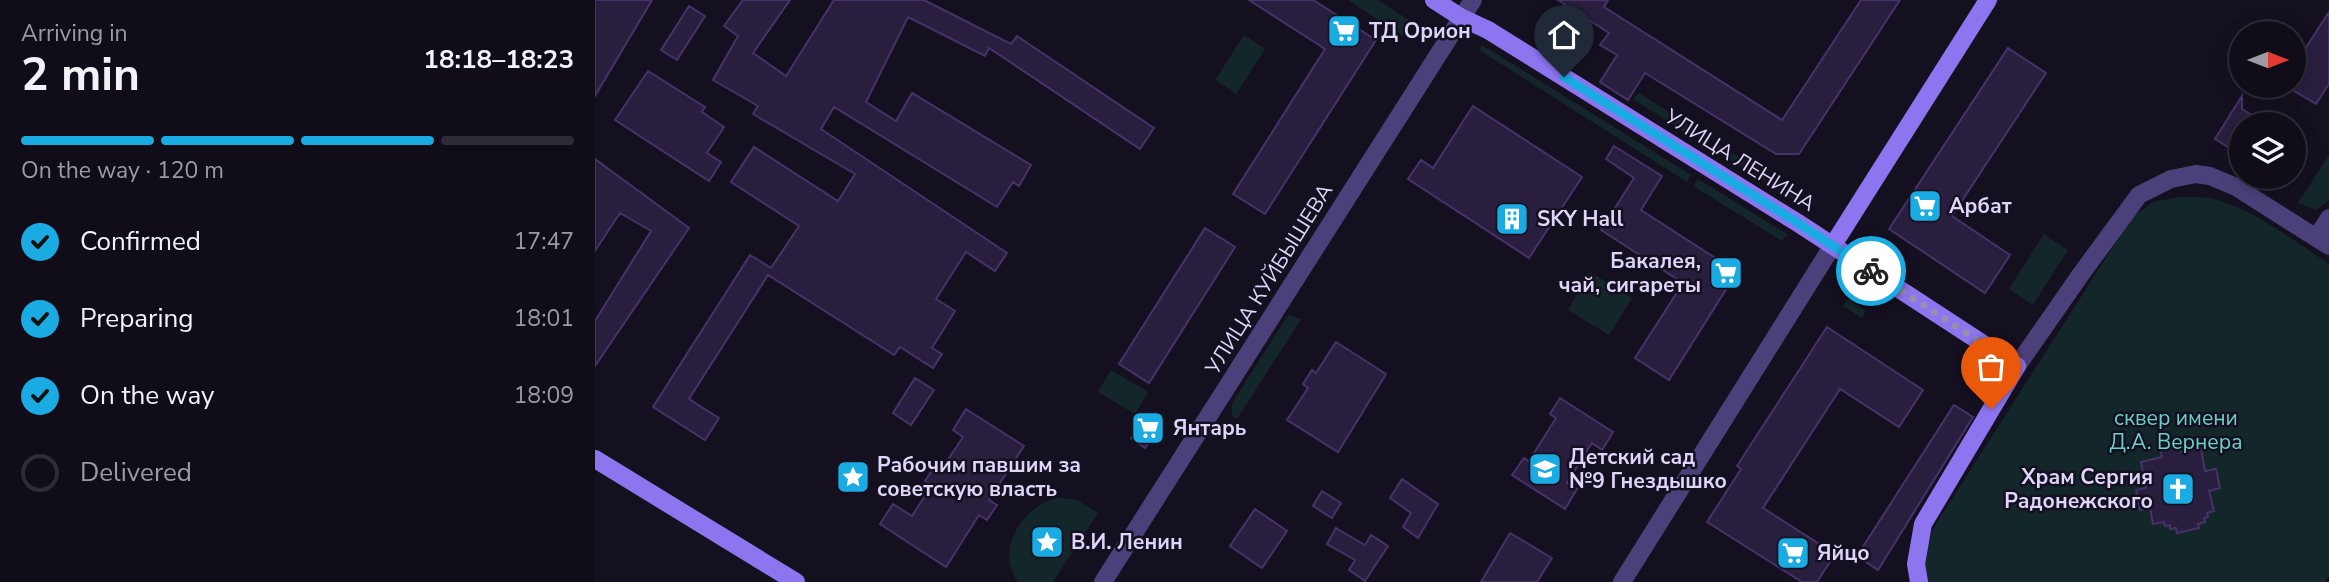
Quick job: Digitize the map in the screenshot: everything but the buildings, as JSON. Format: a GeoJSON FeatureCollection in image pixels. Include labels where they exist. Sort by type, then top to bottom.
{"type":"FeatureCollection","features":[{"type":"Feature","properties":{"kind":"street","name":"УЛИЦА ЛЕНИНА"},"geometry":{"type":"LineString","coordinates":[[1434,0],[1462,18],[1488,30],[1833,245],[2017,366]]}},
{"type":"Feature","properties":{"kind":"street","name":"УЛИЦА КУЙБЫШЕВА"},"geometry":{"type":"LineString","coordinates":[[1103,582],[1473,0]]}},
{"type":"Feature","properties":{"kind":"street"},"geometry":{"type":"LineString","coordinates":[[1622,582],[1988,0]]}},
{"type":"Feature","properties":{"kind":"street"},"geometry":{"type":"LineString","coordinates":[[1919,582],[1916,564],[1923,524],[2017,366],[2139,195],[2171,179],[2196,174],[2210,176],[2236,187],[2323,242],[2329,218]]}},
{"type":"Feature","properties":{"kind":"street"},"geometry":{"type":"LineString","coordinates":[[595,458],[796,582]]}},
{"type":"Feature","properties":{"kind":"green space"},"geometry":{"type":"Polygon","coordinates":[[[1348,0],[1378,0],[1412,22],[1403,36],[1348,0]]]}},
{"type":"Feature","properties":{"kind":"green space"},"geometry":{"type":"Polygon","coordinates":[[[1244,35],[1265,49],[1236,94],[1215,80],[1244,35]]]}},
{"type":"Feature","properties":{"kind":"green space"},"geometry":{"type":"Polygon","coordinates":[[[1482,45],[1691,175],[1687,182],[1479,50],[1482,45]]]}},
{"type":"Feature","properties":{"kind":"green space"},"geometry":{"type":"Polygon","coordinates":[[[1639,93],[1702,133],[1693,138],[1633,99],[1639,93]]]}},
{"type":"Feature","properties":{"kind":"green space"},"geometry":{"type":"Polygon","coordinates":[[[1715,142],[1803,197],[1799,203],[1716,151],[1715,142]]]}},
{"type":"Feature","properties":{"kind":"green space"},"geometry":{"type":"Polygon","coordinates":[[[2329,155],[2329,200],[2316,210],[2298,203],[2329,155]]]}},
{"type":"Feature","properties":{"kind":"green space"},"geometry":{"type":"Polygon","coordinates":[[[1698,179],[1787,234],[1782,241],[1693,186],[1698,179]]]}},
{"type":"Feature","properties":{"kind":"green space","name":"сквер имени Д.А. Вернера"},"geometry":{"type":"Polygon","coordinates":[[[2179,197],[2204,197],[2237,207],[2254,215],[2329,264],[2329,576],[2325,582],[1926,582],[1926,552],[1936,524],[2132,217],[2153,202],[2179,197]]]}},
{"type":"Feature","properties":{"kind":"green space"},"geometry":{"type":"Polygon","coordinates":[[[2044,234],[2068,250],[2033,305],[2009,289],[2044,234]]]}},
{"type":"Feature","properties":{"kind":"green space"},"geometry":{"type":"Polygon","coordinates":[[[1590,272],[1632,298],[1609,335],[1568,310],[1590,272]]]}},
{"type":"Feature","properties":{"kind":"green space"},"geometry":{"type":"Polygon","coordinates":[[[1848,299],[1866,311],[1862,318],[1843,306],[1848,299]]]}},
{"type":"Feature","properties":{"kind":"green space"},"geometry":{"type":"Polygon","coordinates":[[[1288,315],[1301,319],[1237,419],[1232,416],[1232,403],[1288,315]]]}},
{"type":"Feature","properties":{"kind":"green space"},"geometry":{"type":"Polygon","coordinates":[[[1111,370],[1148,392],[1135,414],[1098,392],[1111,370]]]}},
{"type":"Feature","properties":{"kind":"green space"},"geometry":{"type":"Polygon","coordinates":[[[1056,498],[1075,499],[1098,513],[1053,582],[1018,582],[1009,557],[1015,532],[1032,511],[1056,498]]]}},
{"type":"Feature","properties":{"kind":"way so far"},"geometry":{"type":"LineString","coordinates":[[1871,271],[2017,366],[1991,409]]}},
{"type":"Feature","properties":{"kind":"place","name":"ТД Орион"},"geometry":{"type":"Point","coordinates":[1344,31]}},
{"type":"Feature","properties":{"kind":"place","name":"Арбат"},"geometry":{"type":"Point","coordinates":[1925,206]}},
{"type":"Feature","properties":{"kind":"place","name":"SKY Hall"},"geometry":{"type":"Point","coordinates":[1512,219]}},
{"type":"Feature","properties":{"kind":"place","name":"Бакалея, чай, сигареты"},"geometry":{"type":"Point","coordinates":[1726,273]}},
{"type":"Feature","properties":{"kind":"place","name":"Янтарь"},"geometry":{"type":"Point","coordinates":[1148,428]}},
{"type":"Feature","properties":{"kind":"place","name":"Детский сад №9 Гнездышко"},"geometry":{"type":"Point","coordinates":[1545,469]}},
{"type":"Feature","properties":{"kind":"place","name":"Рабочим павшим за советскую власть"},"geometry":{"type":"Point","coordinates":[853,477]}},
{"type":"Feature","properties":{"kind":"place","name":"Храм Сергия Радонежского"},"geometry":{"type":"Point","coordinates":[2178,489]}},
{"type":"Feature","properties":{"kind":"place","name":"В.И. Ленин"},"geometry":{"type":"Point","coordinates":[1047,542]}},
{"type":"Feature","properties":{"kind":"place","name":"Яйцо"},"geometry":{"type":"Point","coordinates":[1793,553]}},
{"type":"Feature","properties":{"kind":"route"},"geometry":{"type":"LineString","coordinates":[[1564,77],[1871,271]]}}]}
